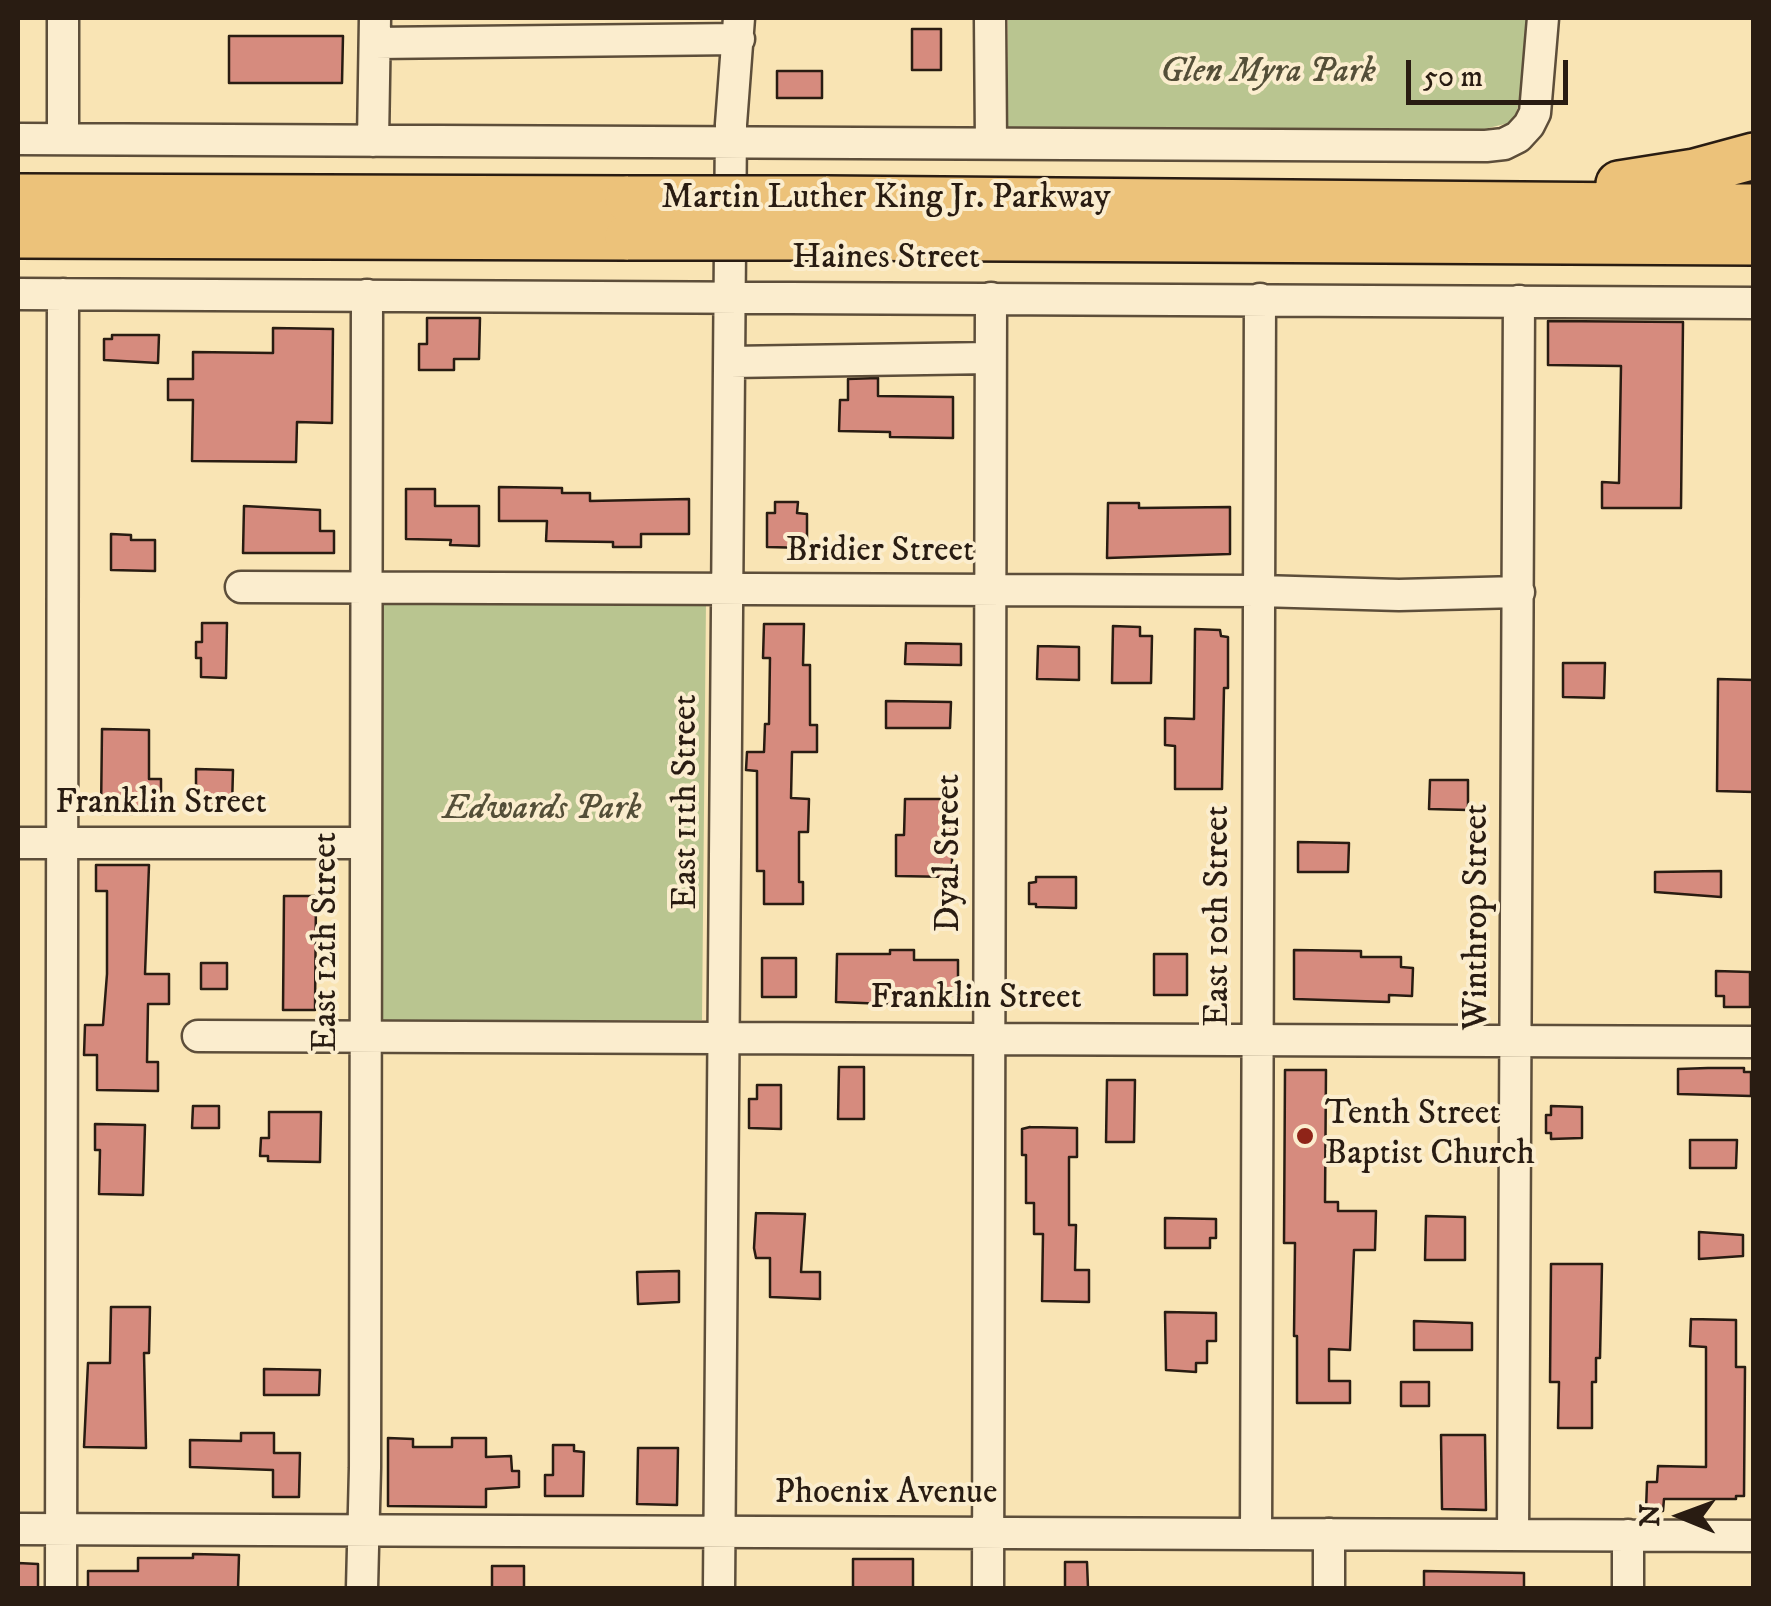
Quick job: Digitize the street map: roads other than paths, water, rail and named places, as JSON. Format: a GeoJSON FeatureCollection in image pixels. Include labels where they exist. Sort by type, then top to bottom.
{"type":"FeatureCollection","features":[{"type":"Feature","properties":{"kind":"highway"},"geometry":{"type":"LineString","coordinates":[[1419,204],[1653,180],[1754,156]]}},
{"type":"Feature","properties":{"kind":"highway","name":"Martin Luther King Jr. Parkway"},"geometry":{"type":"LineString","coordinates":[[18,197],[628,218]]}},
{"type":"Feature","properties":{"kind":"highway","name":"Martin Luther King Jr. Parkway"},"geometry":{"type":"LineString","coordinates":[[18,235],[628,218],[825,218],[1419,204],[1754,207]]}},
{"type":"Feature","properties":{"kind":"highway","name":"Martin Luther King Jr. Parkway"},"geometry":{"type":"LineString","coordinates":[[825,218],[1577,242],[1754,242]]}},
{"type":"Feature","properties":{"kind":"highway"},"geometry":{"type":"LineString","coordinates":[[1577,242],[1754,267]]}},
{"type":"Feature","properties":{"kind":"street"},"geometry":{"type":"LineString","coordinates":[[63,18],[63,140]]}},
{"type":"Feature","properties":{"kind":"street"},"geometry":{"type":"LineString","coordinates":[[990,18],[991,143]]}},
{"type":"Feature","properties":{"kind":"street"},"geometry":{"type":"LineString","coordinates":[[18,139],[1504,144],[1518,137],[1535,113],[1544,18]]}},
{"type":"Feature","properties":{"kind":"street"},"geometry":{"type":"LineString","coordinates":[[373,140],[375,30],[739,28]]}},
{"type":"Feature","properties":{"kind":"street","name":"East 11th Street"},"geometry":{"type":"LineString","coordinates":[[719,1588],[731,142],[739,28]]}},
{"type":"Feature","properties":{"kind":"street","name":"Haines Street"},"geometry":{"type":"LineString","coordinates":[[18,294],[1754,303]]}},
{"type":"Feature","properties":{"kind":"street"},"geometry":{"type":"LineString","coordinates":[[61,1588],[63,294]]}},
{"type":"Feature","properties":{"kind":"street","name":"East 12th Street"},"geometry":{"type":"LineString","coordinates":[[362,1588],[367,296]]}},
{"type":"Feature","properties":{"kind":"street","name":"Dyal Street"},"geometry":{"type":"LineString","coordinates":[[988,1588],[991,298]]}},
{"type":"Feature","properties":{"kind":"street","name":"East 10th Street"},"geometry":{"type":"LineString","coordinates":[[1256,1534],[1260,299]]}},
{"type":"Feature","properties":{"kind":"street","name":"Winthrop Street"},"geometry":{"type":"LineString","coordinates":[[1514,1535],[1519,300]]}},
{"type":"Feature","properties":{"kind":"street"},"geometry":{"type":"LineString","coordinates":[[730,362],[990,358]]}},
{"type":"Feature","properties":{"kind":"street","name":"Bridier Street"},"geometry":{"type":"LineString","coordinates":[[241,587],[1260,590],[1399,595],[1519,592]]}},
{"type":"Feature","properties":{"kind":"street","name":"Franklin Street"},"geometry":{"type":"LineString","coordinates":[[18,843],[366,843]]}},
{"type":"Feature","properties":{"kind":"street","name":"Franklin Street"},"geometry":{"type":"LineString","coordinates":[[198,1036],[1754,1042]]}},
{"type":"Feature","properties":{"kind":"street","name":"Phoenix Avenue"},"geometry":{"type":"LineString","coordinates":[[18,1529],[1754,1536]]}},
{"type":"Feature","properties":{"kind":"street"},"geometry":{"type":"LineString","coordinates":[[1329,1534],[1330,1588]]}},
{"type":"Feature","properties":{"kind":"street"},"geometry":{"type":"LineString","coordinates":[[1628,1535],[1628,1588]]}},
{"type":"Feature","properties":{"kind":"place","name":"Tenth Street Baptist Church"},"geometry":{"type":"Point","coordinates":[1305,1136]}},
{"type":"Feature","properties":{"kind":"park label","name":"Glen Myra Park"},"geometry":{"type":"Point","coordinates":[1268,74]}},
{"type":"Feature","properties":{"kind":"park label","name":"Edwards Park"},"geometry":{"type":"Point","coordinates":[542,811]}}]}
